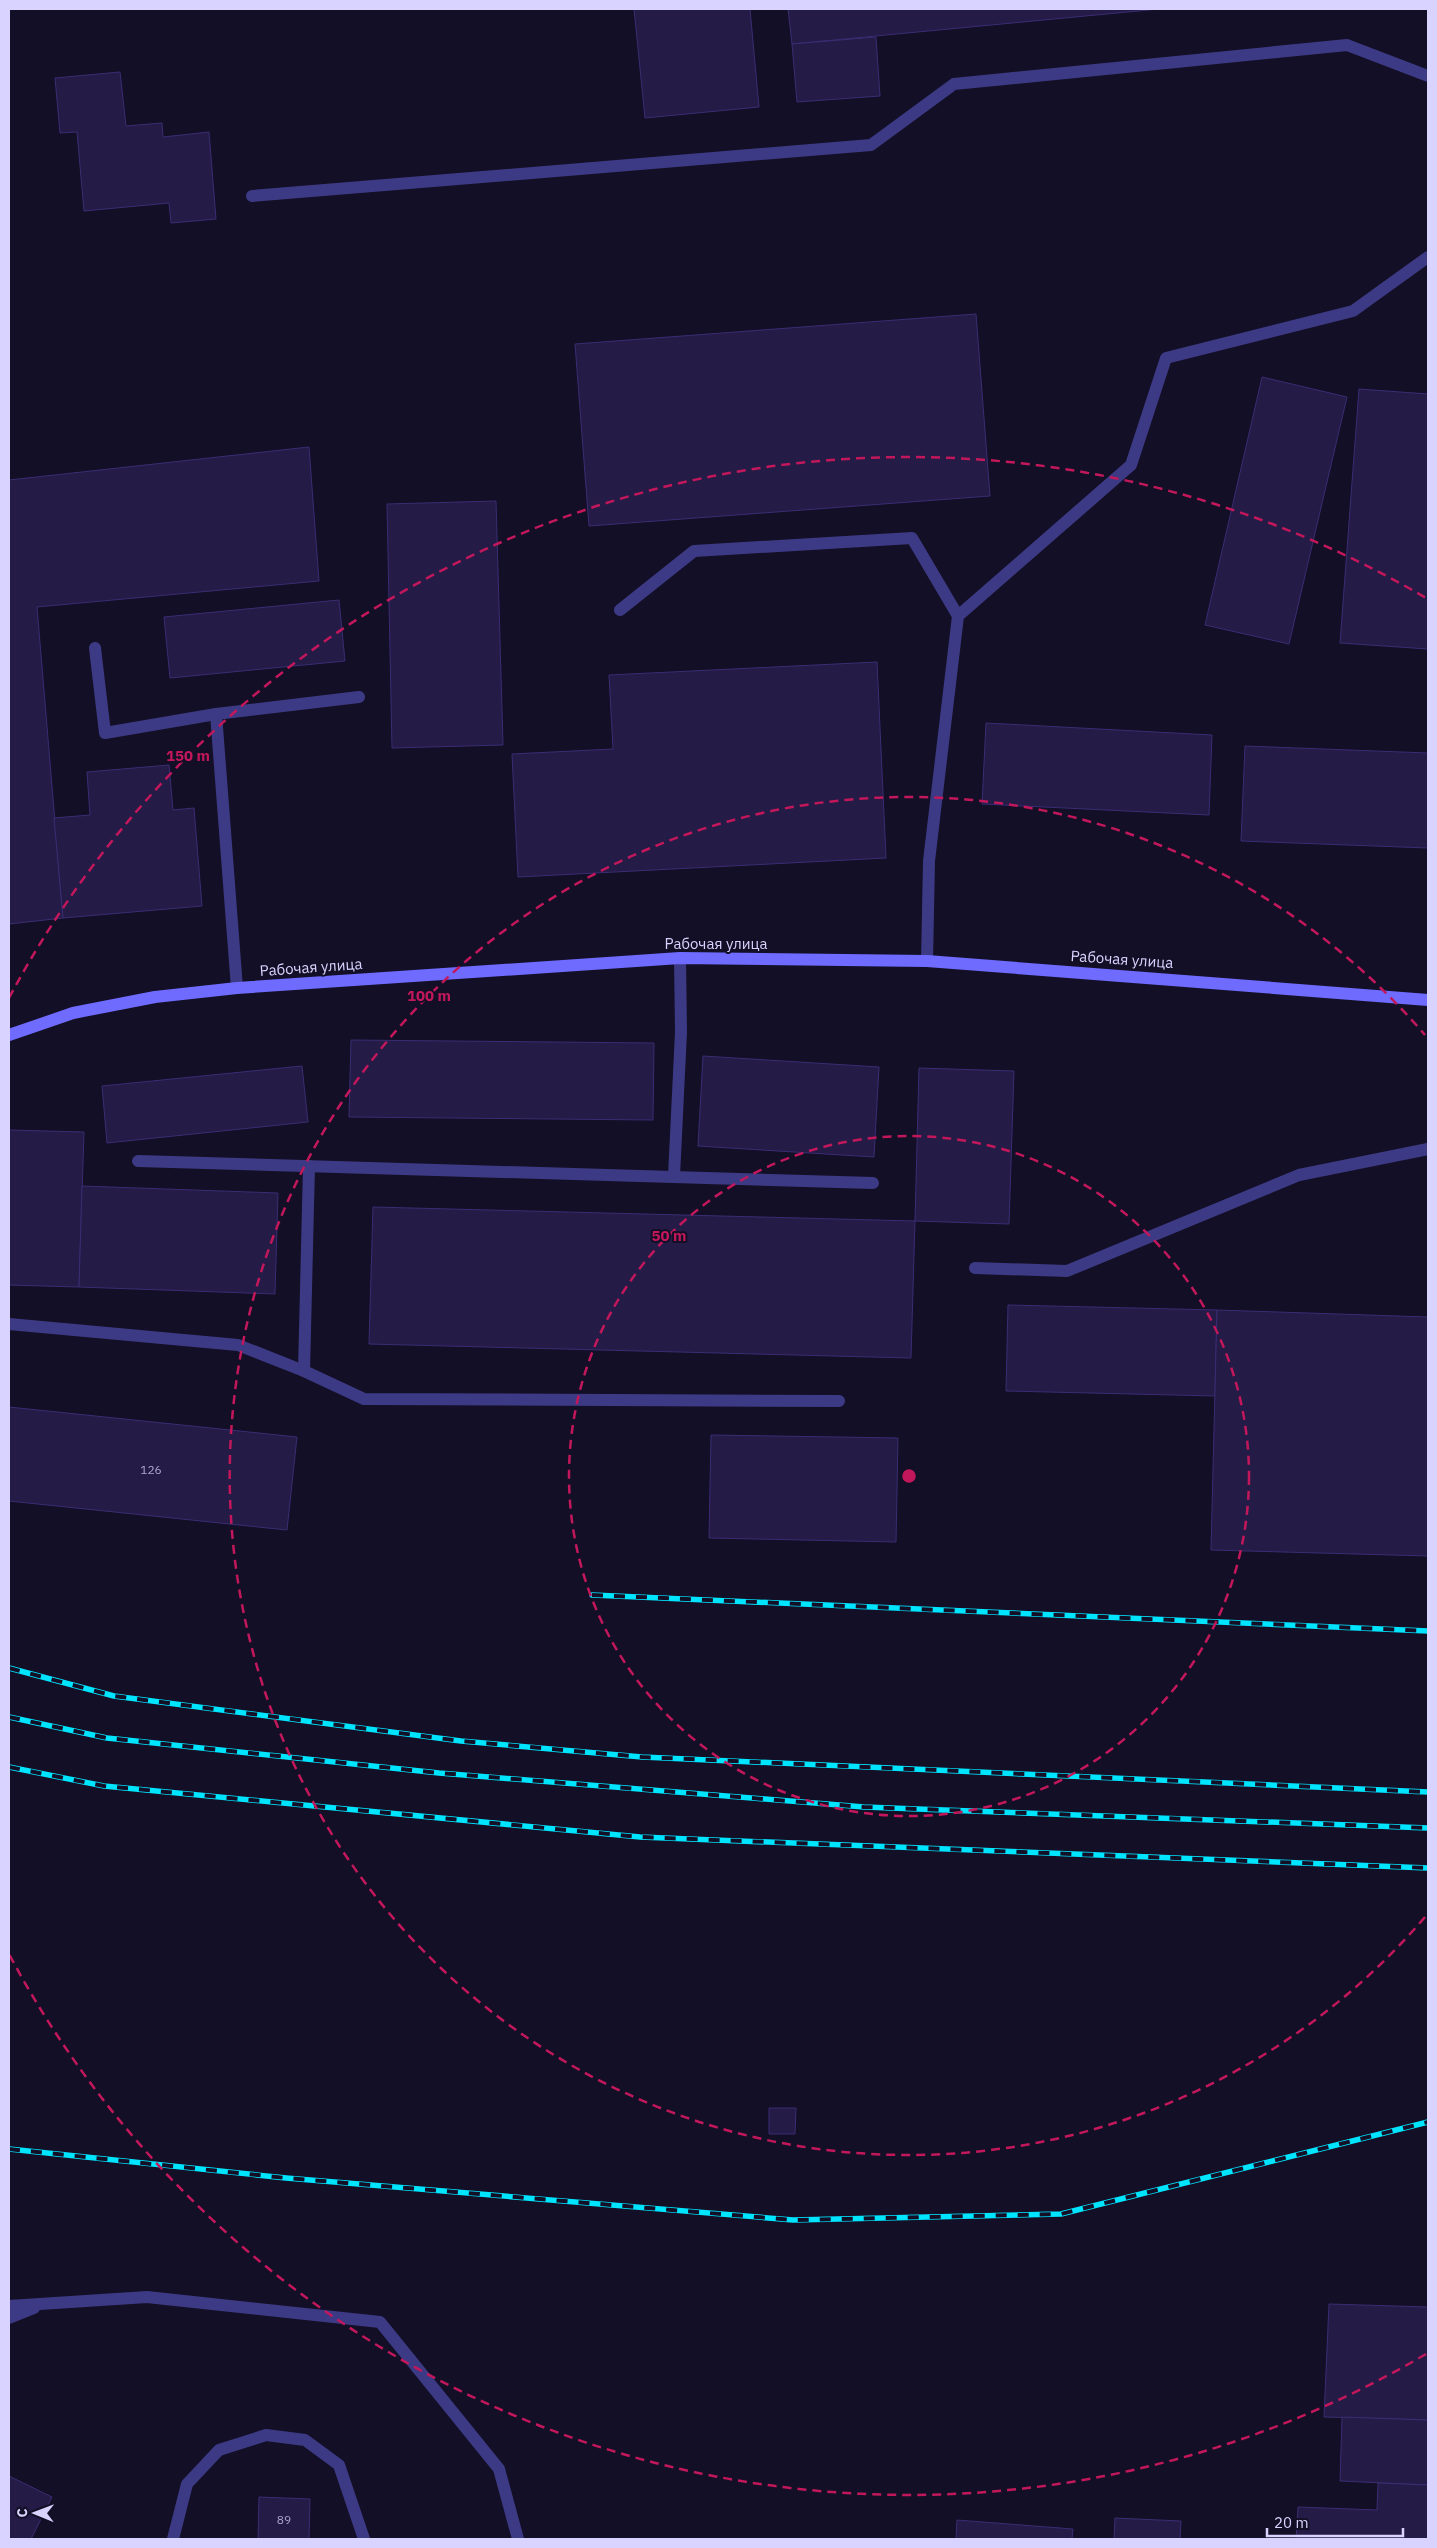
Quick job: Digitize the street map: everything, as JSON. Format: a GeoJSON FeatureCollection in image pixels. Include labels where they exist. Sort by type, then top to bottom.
{"type":"FeatureCollection","features":[{"type":"Feature","properties":{"kind":"street","name":"Рабочая улица"},"geometry":{"type":"LineString","coordinates":[[9,1034],[73,1013],[155,997],[237,988],[680,958],[927,961],[1428,1000]]}},
{"type":"Feature","properties":{"kind":"lane"},"geometry":{"type":"LineString","coordinates":[[252,196],[871,145],[954,84],[1347,45],[1428,76]]}},
{"type":"Feature","properties":{"kind":"lane"},"geometry":{"type":"LineString","coordinates":[[958,616],[1131,465],[1166,358],[1353,311],[1428,256]]}},
{"type":"Feature","properties":{"kind":"lane"},"geometry":{"type":"LineString","coordinates":[[620,610],[694,551],[912,538],[958,616],[929,861],[927,961]]}},
{"type":"Feature","properties":{"kind":"lane"},"geometry":{"type":"LineString","coordinates":[[95,648],[105,733],[216,714],[359,697]]}},
{"type":"Feature","properties":{"kind":"lane"},"geometry":{"type":"LineString","coordinates":[[216,714],[237,988]]}},
{"type":"Feature","properties":{"kind":"lane"},"geometry":{"type":"LineString","coordinates":[[674,1176],[681,1032],[680,958]]}},
{"type":"Feature","properties":{"kind":"lane"},"geometry":{"type":"LineString","coordinates":[[975,1268],[1067,1271],[1299,1175],[1428,1149]]}},
{"type":"Feature","properties":{"kind":"lane"},"geometry":{"type":"LineString","coordinates":[[138,1161],[873,1183]]}},
{"type":"Feature","properties":{"kind":"lane"},"geometry":{"type":"LineString","coordinates":[[304,1371],[308,1166]]}},
{"type":"Feature","properties":{"kind":"lane"},"geometry":{"type":"LineString","coordinates":[[9,1324],[238,1345],[304,1371],[364,1399],[839,1401]]}},
{"type":"Feature","properties":{"kind":"lane"},"geometry":{"type":"LineString","coordinates":[[9,2306],[147,2297],[380,2322],[499,2469],[518,2539]]}},
{"type":"Feature","properties":{"kind":"lane"},"geometry":{"type":"LineString","coordinates":[[9,2318],[45,2304]]}},
{"type":"Feature","properties":{"kind":"lane"},"geometry":{"type":"LineString","coordinates":[[173,2539],[187,2484],[219,2450],[266,2435],[305,2440],[339,2465],[364,2539]]}},
{"type":"Feature","properties":{"kind":"building"},"geometry":{"type":"Polygon","coordinates":[[[634,9],[750,9],[759,107],[645,118],[634,9]]]}},
{"type":"Feature","properties":{"kind":"building"},"geometry":{"type":"Polygon","coordinates":[[[788,9],[1159,9],[792,44],[788,9]]]}},
{"type":"Feature","properties":{"kind":"building"},"geometry":{"type":"Polygon","coordinates":[[[876,37],[880,96],[797,102],[792,44],[876,37]]]}},
{"type":"Feature","properties":{"kind":"building"},"geometry":{"type":"Polygon","coordinates":[[[120,72],[126,126],[162,123],[163,137],[209,132],[216,219],[171,223],[169,203],[84,211],[77,132],[60,133],[55,78],[120,72]]]}},
{"type":"Feature","properties":{"kind":"building"},"geometry":{"type":"Polygon","coordinates":[[[976,314],[990,496],[589,526],[575,344],[976,314]]]}},
{"type":"Feature","properties":{"kind":"building"},"geometry":{"type":"Polygon","coordinates":[[[1262,377],[1347,397],[1289,644],[1205,625],[1262,377]]]}},
{"type":"Feature","properties":{"kind":"building"},"geometry":{"type":"Polygon","coordinates":[[[1359,389],[1428,394],[1428,649],[1340,643],[1359,389]]]}},
{"type":"Feature","properties":{"kind":"building"},"geometry":{"type":"Polygon","coordinates":[[[309,447],[319,581],[37,607],[63,918],[9,924],[9,480],[309,447]]]}},
{"type":"Feature","properties":{"kind":"building"},"geometry":{"type":"Polygon","coordinates":[[[496,501],[503,745],[392,748],[387,504],[496,501]]]}},
{"type":"Feature","properties":{"kind":"building"},"geometry":{"type":"Polygon","coordinates":[[[339,600],[345,661],[170,678],[164,617],[339,600]]]}},
{"type":"Feature","properties":{"kind":"building"},"geometry":{"type":"Polygon","coordinates":[[[877,662],[886,858],[518,877],[512,754],[613,749],[609,675],[877,662]]]}},
{"type":"Feature","properties":{"kind":"building"},"geometry":{"type":"Polygon","coordinates":[[[986,723],[1212,735],[1209,815],[982,804],[986,723]]]}},
{"type":"Feature","properties":{"kind":"building"},"geometry":{"type":"Polygon","coordinates":[[[1245,746],[1428,753],[1428,848],[1241,841],[1245,746]]]}},
{"type":"Feature","properties":{"kind":"building"},"geometry":{"type":"Polygon","coordinates":[[[169,765],[173,810],[194,808],[202,906],[63,918],[54,818],[90,815],[87,772],[169,765]]]}},
{"type":"Feature","properties":{"kind":"building"},"geometry":{"type":"Polygon","coordinates":[[[351,1040],[654,1043],[653,1120],[349,1117],[351,1040]]]}},
{"type":"Feature","properties":{"kind":"building"},"geometry":{"type":"Polygon","coordinates":[[[703,1056],[879,1067],[874,1157],[698,1146],[703,1056]]]}},
{"type":"Feature","properties":{"kind":"building"},"geometry":{"type":"Polygon","coordinates":[[[302,1066],[308,1122],[107,1143],[102,1086],[302,1066]]]}},
{"type":"Feature","properties":{"kind":"building"},"geometry":{"type":"Polygon","coordinates":[[[919,1068],[1014,1071],[1009,1224],[915,1221],[919,1068]]]}},
{"type":"Feature","properties":{"kind":"building"},"geometry":{"type":"Polygon","coordinates":[[[9,1130],[84,1132],[79,1287],[9,1285],[9,1130]]]}},
{"type":"Feature","properties":{"kind":"building"},"geometry":{"type":"Polygon","coordinates":[[[82,1186],[278,1193],[275,1294],[79,1287],[82,1186]]]}},
{"type":"Feature","properties":{"kind":"building"},"geometry":{"type":"Polygon","coordinates":[[[373,1207],[915,1221],[911,1358],[369,1344],[373,1207]]]}},
{"type":"Feature","properties":{"kind":"building"},"geometry":{"type":"Polygon","coordinates":[[[1008,1305],[1217,1310],[1215,1396],[1006,1391],[1008,1305]]]}},
{"type":"Feature","properties":{"kind":"building"},"geometry":{"type":"Polygon","coordinates":[[[1217,1310],[1428,1317],[1428,1556],[1211,1550],[1217,1310]]]}},
{"type":"Feature","properties":{"kind":"building"},"geometry":{"type":"Polygon","coordinates":[[[9,1407],[297,1437],[287,1530],[9,1501],[9,1407]]]}},
{"type":"Feature","properties":{"kind":"building"},"geometry":{"type":"Polygon","coordinates":[[[711,1435],[898,1438],[896,1542],[709,1538],[711,1435]]]}},
{"type":"Feature","properties":{"kind":"building"},"geometry":{"type":"Polygon","coordinates":[[[769,2108],[796,2108],[795,2134],[769,2134],[769,2108]]]}},
{"type":"Feature","properties":{"kind":"building"},"geometry":{"type":"Polygon","coordinates":[[[1329,2304],[1428,2307],[1428,2420],[1324,2417],[1329,2304]]]}},
{"type":"Feature","properties":{"kind":"building"},"geometry":{"type":"Polygon","coordinates":[[[1342,2417],[1428,2420],[1428,2485],[1340,2481],[1342,2417]]]}},
{"type":"Feature","properties":{"kind":"building"},"geometry":{"type":"Polygon","coordinates":[[[9,2476],[52,2497],[31,2539],[9,2539],[9,2476]]]}},
{"type":"Feature","properties":{"kind":"building"},"geometry":{"type":"Polygon","coordinates":[[[1378,2483],[1428,2485],[1428,2539],[1296,2539],[1298,2507],[1377,2510],[1378,2483]]]}},
{"type":"Feature","properties":{"kind":"building"},"geometry":{"type":"Polygon","coordinates":[[[259,2497],[310,2499],[309,2539],[258,2539],[259,2497]]]}},
{"type":"Feature","properties":{"kind":"building"},"geometry":{"type":"Polygon","coordinates":[[[1115,2518],[1181,2521],[1180,2539],[1114,2539],[1115,2518]]]}},
{"type":"Feature","properties":{"kind":"building"},"geometry":{"type":"Polygon","coordinates":[[[957,2520],[1073,2529],[1072,2539],[956,2539],[957,2520]]]}},
{"type":"Feature","properties":{"kind":"railway"},"geometry":{"type":"LineString","coordinates":[[592,1595],[1428,1631]]}},
{"type":"Feature","properties":{"kind":"railway"},"geometry":{"type":"LineString","coordinates":[[9,1668],[114,1696],[461,1741],[642,1757],[1428,1792]]}},
{"type":"Feature","properties":{"kind":"railway"},"geometry":{"type":"LineString","coordinates":[[9,1717],[107,1738],[439,1773],[864,1807],[1428,1828]]}},
{"type":"Feature","properties":{"kind":"railway"},"geometry":{"type":"LineString","coordinates":[[9,1767],[104,1786],[640,1837],[1428,1868]]}},
{"type":"Feature","properties":{"kind":"railway"},"geometry":{"type":"LineString","coordinates":[[9,2149],[286,2178],[793,2220],[1061,2214],[1428,2122]]}}]}
